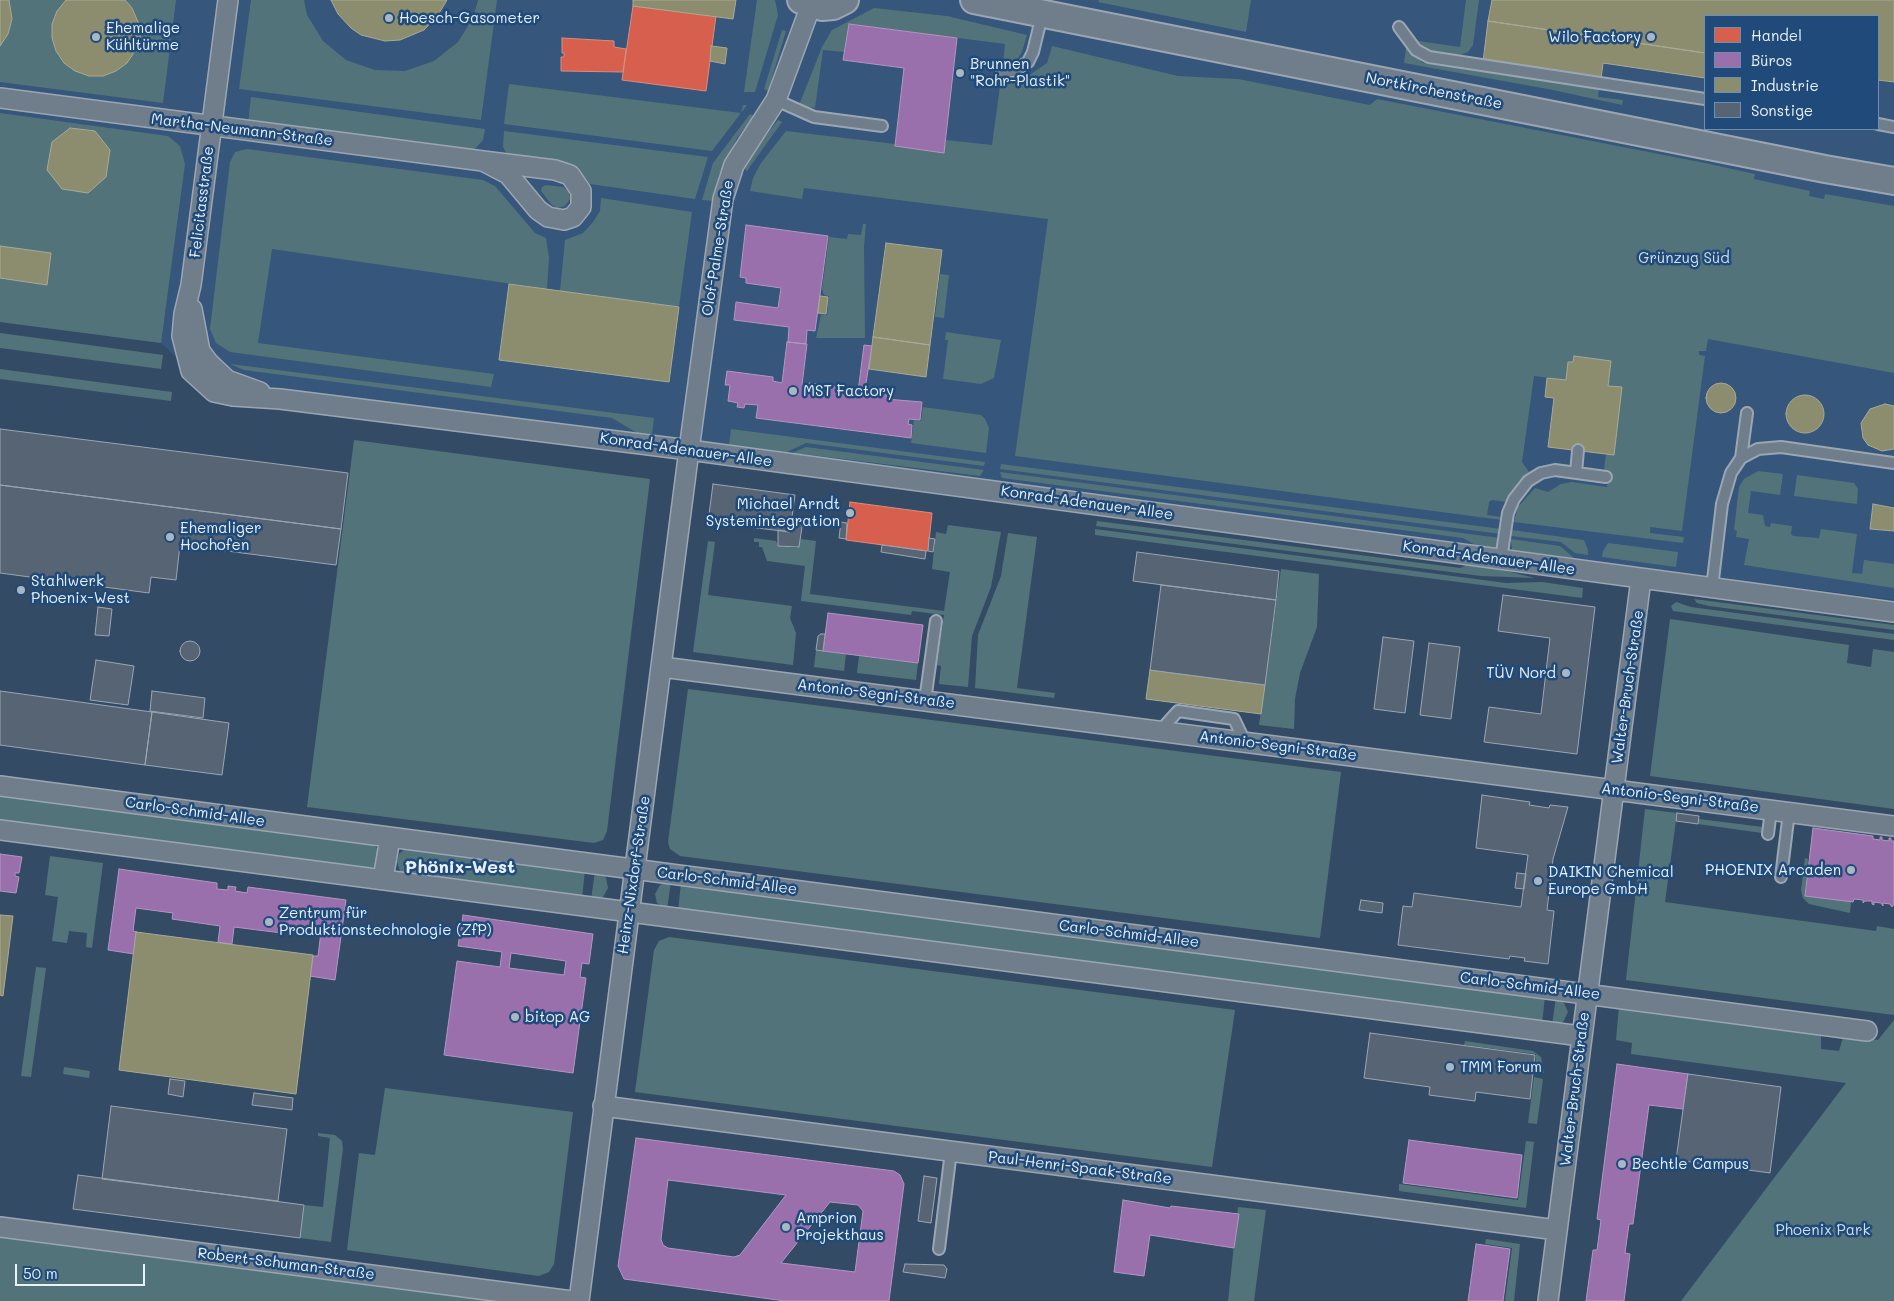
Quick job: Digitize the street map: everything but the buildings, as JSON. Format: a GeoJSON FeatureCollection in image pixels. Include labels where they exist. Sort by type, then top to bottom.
{"type":"FeatureCollection","features":[{"type":"Feature","properties":{"kind":"main road"},"geometry":{"type":"LineString","coordinates":[[806,2],[833,6],[845,0]]}},
{"type":"Feature","properties":{"kind":"main road","name":"Nortkirchenstraße"},"geometry":{"type":"LineString","coordinates":[[974,0],[1894,181]]}},
{"type":"Feature","properties":{"kind":"street","name":"Felicitasstraße"},"geometry":{"type":"LineString","coordinates":[[195,377],[187,361],[182,336],[184,314],[191,285],[228,0]]}},
{"type":"Feature","properties":{"kind":"street","name":"Olof-Palme-Straße"},"geometry":{"type":"LineString","coordinates":[[689,450],[727,182],[742,150],[776,100],[806,2]]}},
{"type":"Feature","properties":{"kind":"street","name":"Martha-Neumann-Straße"},"geometry":{"type":"LineString","coordinates":[[0,98],[556,170],[570,175],[582,191],[582,201],[577,214],[564,220],[548,217],[538,210],[508,174],[483,161]]}},
{"type":"Feature","properties":{"kind":"street","name":"Felicitasstraße"},"geometry":{"type":"LineString","coordinates":[[191,285],[192,313],[200,351]]}},
{"type":"Feature","properties":{"kind":"street","name":"Konrad-Adenauer-Allee"},"geometry":{"type":"LineString","coordinates":[[200,351],[209,363],[227,380],[280,399]]}},
{"type":"Feature","properties":{"kind":"street","name":"Konrad-Adenauer-Allee"},"geometry":{"type":"LineString","coordinates":[[195,377],[214,392],[233,396],[280,399],[689,450],[1894,612]]}},
{"type":"Feature","properties":{"kind":"street","name":"Heinz-Nixdorf-Straße"},"geometry":{"type":"LineString","coordinates":[[579,1301],[689,450]]}},
{"type":"Feature","properties":{"kind":"street","name":"Walter-Bruch-Straße"},"geometry":{"type":"LineString","coordinates":[[1548,1301],[1642,579]]}},
{"type":"Feature","properties":{"kind":"street","name":"Antonio-Segni-Straße"},"geometry":{"type":"LineString","coordinates":[[662,667],[1894,826]]}},
{"type":"Feature","properties":{"kind":"street","name":"Carlo-Schmid-Allee"},"geometry":{"type":"LineString","coordinates":[[0,786],[1867,1031]]}},
{"type":"Feature","properties":{"kind":"street"},"geometry":{"type":"LineString","coordinates":[[0,830],[1581,1036]]}},
{"type":"Feature","properties":{"kind":"street"},"geometry":{"type":"LineString","coordinates":[[383,879],[390,838]]}},
{"type":"Feature","properties":{"kind":"street","name":"Paul-Henri-Spaak-Straße"},"geometry":{"type":"LineString","coordinates":[[604,1106],[1557,1230]]}},
{"type":"Feature","properties":{"kind":"street","name":"Robert-Schuman-Straße"},"geometry":{"type":"LineString","coordinates":[[0,1227],[572,1301]]}},
{"type":"Feature","properties":{"kind":"lane"},"geometry":{"type":"LineString","coordinates":[[1002,71],[1013,71],[1028,62],[1033,52],[1042,14]]}},
{"type":"Feature","properties":{"kind":"lane"},"geometry":{"type":"LineString","coordinates":[[1399,27],[1416,50],[1429,57],[1704,99]]}},
{"type":"Feature","properties":{"kind":"lane"},"geometry":{"type":"LineString","coordinates":[[776,100],[814,117],[882,126]]}},
{"type":"Feature","properties":{"kind":"lane"},"geometry":{"type":"LineString","coordinates":[[1879,124],[1894,127]]}},
{"type":"Feature","properties":{"kind":"lane"},"geometry":{"type":"LineString","coordinates":[[1712,588],[1722,504],[1730,473],[1740,458],[1747,413]]}},
{"type":"Feature","properties":{"kind":"lane"},"geometry":{"type":"LineString","coordinates":[[1740,458],[1758,449],[1781,447],[1894,463]]}},
{"type":"Feature","properties":{"kind":"lane"},"geometry":{"type":"LineString","coordinates":[[1576,473],[1578,450]]}},
{"type":"Feature","properties":{"kind":"lane"},"geometry":{"type":"LineString","coordinates":[[1501,559],[1508,513],[1514,499],[1524,484],[1541,473],[1555,470],[1606,477]]}},
{"type":"Feature","properties":{"kind":"lane"},"geometry":{"type":"LineString","coordinates":[[925,701],[936,621]]}},
{"type":"Feature","properties":{"kind":"lane"},"geometry":{"type":"LineString","coordinates":[[1768,834],[1780,811]]}},
{"type":"Feature","properties":{"kind":"lane"},"geometry":{"type":"LineString","coordinates":[[1780,811],[1781,877]]}},
{"type":"Feature","properties":{"kind":"lane"},"geometry":{"type":"LineString","coordinates":[[939,1249],[951,1151]]}},
{"type":"Feature","properties":{"kind":"shaded area"},"geometry":{"type":"Polygon","coordinates":[[[0,0],[1894,0],[1894,600],[338,399],[198,378],[161,343],[0,322],[0,0]]]}},
{"type":"Feature","properties":{"kind":"green space"},"geometry":{"type":"Polygon","coordinates":[[[0,0],[176,0],[163,103],[0,82],[0,0]]]}},
{"type":"Feature","properties":{"kind":"green space"},"geometry":{"type":"Polygon","coordinates":[[[251,0],[304,0],[307,15],[323,41],[346,60],[375,70],[405,71],[434,61],[458,42],[473,18],[478,0],[497,0],[481,120],[239,89],[251,0]]]}},
{"type":"Feature","properties":{"kind":"green space"},"geometry":{"type":"Polygon","coordinates":[[[757,0],[775,0],[778,15],[755,92],[744,92],[757,0]]]}},
{"type":"Feature","properties":{"kind":"green space"},"geometry":{"type":"Polygon","coordinates":[[[1099,0],[1251,0],[1246,32],[1098,2],[1099,0]]]}},
{"type":"Feature","properties":{"kind":"green space"},"geometry":{"type":"Polygon","coordinates":[[[1466,0],[1479,0],[1473,45],[1468,52],[1461,55],[1426,50],[1421,47],[1418,41],[1460,47],[1466,0]]]}},
{"type":"Feature","properties":{"kind":"green space"},"geometry":{"type":"Polygon","coordinates":[[[874,8],[947,16],[1027,35],[1022,52],[1016,61],[1003,64],[1005,44],[849,24],[845,52],[823,50],[815,108],[799,105],[822,47],[832,30],[874,8]]]}},
{"type":"Feature","properties":{"kind":"green space"},"geometry":{"type":"Polygon","coordinates":[[[782,30],[786,31],[768,91],[764,89],[782,30]]]}},
{"type":"Feature","properties":{"kind":"green space","name":"Grünzug Süd"},"geometry":{"type":"Polygon","coordinates":[[[1052,46],[1178,76],[1238,79],[1370,105],[1377,99],[1755,174],[1754,179],[1810,191],[1809,196],[1824,199],[1825,194],[1894,206],[1894,373],[1708,339],[1706,351],[1699,351],[1699,355],[1705,356],[1682,531],[1650,527],[1650,533],[1684,537],[1683,543],[1514,522],[1518,507],[1535,488],[1548,492],[1561,484],[1572,482],[1607,487],[1609,471],[1604,470],[1606,454],[1621,387],[1608,386],[1610,361],[1574,356],[1573,362],[1568,362],[1566,380],[1534,376],[1522,462],[1529,472],[1518,482],[1506,502],[1492,500],[1489,502],[1487,515],[1502,517],[1502,520],[1015,456],[1048,219],[804,188],[802,199],[750,191],[753,178],[761,163],[786,131],[944,152],[946,140],[992,145],[1001,79],[1017,79],[1031,74],[1047,63],[1052,46]]]}},
{"type":"Feature","properties":{"kind":"green space"},"geometry":{"type":"Polygon","coordinates":[[[1406,48],[1423,63],[1599,89],[1598,97],[1623,100],[1622,105],[1553,90],[1404,63],[1406,48]]]}},
{"type":"Feature","properties":{"kind":"green space"},"geometry":{"type":"Polygon","coordinates":[[[509,84],[741,113],[712,151],[504,124],[509,84]]]}},
{"type":"Feature","properties":{"kind":"green space"},"geometry":{"type":"Polygon","coordinates":[[[251,97],[485,129],[483,140],[476,148],[467,152],[248,124],[251,97]]]}},
{"type":"Feature","properties":{"kind":"green space"},"geometry":{"type":"Polygon","coordinates":[[[743,105],[747,105],[741,113],[743,105]]]}},
{"type":"Feature","properties":{"kind":"green space"},"geometry":{"type":"Polygon","coordinates":[[[0,113],[168,136],[180,146],[185,164],[161,343],[0,322],[0,113]]]}},
{"type":"Feature","properties":{"kind":"green space"},"geometry":{"type":"Polygon","coordinates":[[[750,114],[754,116],[737,138],[719,175],[713,201],[702,200],[713,163],[750,114]]]}},
{"type":"Feature","properties":{"kind":"green space"},"geometry":{"type":"Polygon","coordinates":[[[778,120],[782,122],[747,171],[744,168],[752,154],[778,120]]]}},
{"type":"Feature","properties":{"kind":"green space"},"geometry":{"type":"Polygon","coordinates":[[[504,131],[708,157],[695,199],[590,184],[578,169],[514,158],[507,154],[503,147],[504,131]]]}},
{"type":"Feature","properties":{"kind":"green space"},"geometry":{"type":"Polygon","coordinates":[[[247,149],[483,180],[495,186],[535,233],[546,238],[549,258],[547,289],[272,249],[258,343],[494,374],[491,387],[230,352],[216,343],[210,329],[230,162],[235,152],[247,149]]]}},
{"type":"Feature","properties":{"kind":"green space"},"geometry":{"type":"Polygon","coordinates":[[[546,185],[563,187],[569,192],[570,199],[565,206],[558,208],[552,205],[541,191],[542,187],[546,185]]]}},
{"type":"Feature","properties":{"kind":"green space"},"geometry":{"type":"Polygon","coordinates":[[[601,198],[692,212],[679,307],[560,291],[565,240],[583,233],[593,222],[600,211],[601,198]]]}},
{"type":"Feature","properties":{"kind":"green space"},"geometry":{"type":"Polygon","coordinates":[[[863,224],[866,224],[864,246],[865,338],[816,338],[821,315],[827,315],[829,296],[824,295],[822,289],[829,237],[847,239],[848,234],[861,235],[863,224]]]}},
{"type":"Feature","properties":{"kind":"green space"},"geometry":{"type":"Polygon","coordinates":[[[940,274],[949,275],[944,318],[935,317],[940,274]]]}},
{"type":"Feature","properties":{"kind":"green space"},"geometry":{"type":"Polygon","coordinates":[[[946,332],[1001,340],[994,378],[981,384],[943,379],[948,340],[945,340],[946,332]]]}},
{"type":"Feature","properties":{"kind":"green space"},"geometry":{"type":"Polygon","coordinates":[[[0,333],[163,355],[161,369],[0,348],[0,333]]]}},
{"type":"Feature","properties":{"kind":"green space"},"geometry":{"type":"Polygon","coordinates":[[[230,364],[654,418],[652,434],[637,433],[612,418],[244,370],[230,364]]]}},
{"type":"Feature","properties":{"kind":"green space"},"geometry":{"type":"Polygon","coordinates":[[[0,369],[172,392],[171,401],[0,379],[0,369]]]}},
{"type":"Feature","properties":{"kind":"green space"},"geometry":{"type":"Polygon","coordinates":[[[923,407],[981,415],[989,428],[986,453],[911,443],[914,420],[921,421],[923,407]]]}},
{"type":"Feature","properties":{"kind":"green space"},"geometry":{"type":"Polygon","coordinates":[[[731,429],[985,462],[984,466],[806,443],[787,452],[729,445],[731,429]]]}},
{"type":"Feature","properties":{"kind":"green space"},"geometry":{"type":"Polygon","coordinates":[[[354,440],[650,479],[607,831],[603,840],[594,843],[307,807],[354,440]]]}},
{"type":"Feature","properties":{"kind":"green space"},"geometry":{"type":"Polygon","coordinates":[[[806,447],[984,470],[980,476],[803,454],[796,458],[785,456],[806,447]]]}},
{"type":"Feature","properties":{"kind":"green space"},"geometry":{"type":"Polygon","coordinates":[[[1001,464],[1501,529],[1501,534],[1000,469],[1001,464]]]}},
{"type":"Feature","properties":{"kind":"green space"},"geometry":{"type":"Polygon","coordinates":[[[1758,471],[1783,474],[1780,495],[1751,491],[1748,513],[1763,515],[1765,526],[1770,527],[1771,523],[1792,526],[1791,534],[1793,536],[1819,538],[1821,529],[1857,534],[1852,573],[1862,574],[1864,560],[1894,564],[1894,588],[1744,565],[1749,539],[1736,537],[1737,531],[1734,530],[1739,487],[1744,479],[1758,471]]]}},
{"type":"Feature","properties":{"kind":"green space"},"geometry":{"type":"Polygon","coordinates":[[[1000,472],[1500,538],[1500,543],[1496,548],[1477,546],[1463,538],[1002,478],[1000,472]]]}},
{"type":"Feature","properties":{"kind":"green space"},"geometry":{"type":"Polygon","coordinates":[[[1797,475],[1854,483],[1858,489],[1857,504],[1794,496],[1797,475]]]}},
{"type":"Feature","properties":{"kind":"green space"},"geometry":{"type":"Polygon","coordinates":[[[1097,521],[1460,568],[1473,563],[1535,578],[1481,576],[1096,526],[1097,521]]]}},
{"type":"Feature","properties":{"kind":"green space"},"geometry":{"type":"Polygon","coordinates":[[[948,525],[1001,532],[991,587],[972,636],[968,687],[939,684],[941,666],[937,665],[944,615],[912,611],[911,615],[801,601],[805,566],[767,561],[762,547],[759,547],[759,542],[754,542],[754,538],[776,541],[778,546],[797,548],[801,539],[816,541],[810,594],[944,611],[950,572],[932,569],[936,532],[946,534],[948,525]]]}},
{"type":"Feature","properties":{"kind":"green space"},"geometry":{"type":"Polygon","coordinates":[[[1095,529],[1506,583],[1542,582],[1583,588],[1582,598],[1095,535],[1095,529]]]}},
{"type":"Feature","properties":{"kind":"green space"},"geometry":{"type":"Polygon","coordinates":[[[1512,530],[1584,540],[1588,555],[1575,553],[1561,542],[1511,536],[1512,530]]]}},
{"type":"Feature","properties":{"kind":"green space"},"geometry":{"type":"Polygon","coordinates":[[[1008,533],[1037,537],[1017,688],[1055,693],[1054,698],[975,688],[978,635],[1001,576],[1008,533]]]}},
{"type":"Feature","properties":{"kind":"green space"},"geometry":{"type":"Polygon","coordinates":[[[1511,539],[1560,546],[1574,558],[1512,550],[1511,539]]]}},
{"type":"Feature","properties":{"kind":"green space"},"geometry":{"type":"Polygon","coordinates":[[[708,541],[715,542],[708,595],[792,606],[790,618],[796,633],[793,665],[693,652],[708,541]]]}},
{"type":"Feature","properties":{"kind":"green space"},"geometry":{"type":"Polygon","coordinates":[[[1608,543],[1678,552],[1676,567],[1602,557],[1608,543]]]}},
{"type":"Feature","properties":{"kind":"green space"},"geometry":{"type":"Polygon","coordinates":[[[1281,569],[1319,574],[1317,627],[1300,673],[1295,699],[1294,729],[1259,725],[1281,569]]]}},
{"type":"Feature","properties":{"kind":"green space"},"geometry":{"type":"Polygon","coordinates":[[[1694,599],[1894,625],[1894,630],[1709,606],[1697,603],[1694,599]]]}},
{"type":"Feature","properties":{"kind":"green space"},"geometry":{"type":"Polygon","coordinates":[[[1676,602],[1691,607],[1894,634],[1894,640],[1673,611],[1671,606],[1676,602]]]}},
{"type":"Feature","properties":{"kind":"green space"},"geometry":{"type":"Polygon","coordinates":[[[1670,619],[1849,645],[1847,663],[1871,667],[1873,649],[1894,652],[1894,809],[1650,776],[1670,619]]]}},
{"type":"Feature","properties":{"kind":"green space"},"geometry":{"type":"Polygon","coordinates":[[[816,650],[846,654],[844,671],[814,667],[816,650]]]}},
{"type":"Feature","properties":{"kind":"green space"},"geometry":{"type":"Polygon","coordinates":[[[859,656],[918,663],[916,680],[857,673],[859,656]]]}},
{"type":"Feature","properties":{"kind":"green space"},"geometry":{"type":"Polygon","coordinates":[[[688,689],[1341,772],[1320,938],[680,856],[670,849],[668,842],[688,689]]]}},
{"type":"Feature","properties":{"kind":"green space"},"geometry":{"type":"Polygon","coordinates":[[[0,796],[369,842],[380,850],[378,864],[367,871],[0,823],[0,796]]]}},
{"type":"Feature","properties":{"kind":"green space"},"geometry":{"type":"Polygon","coordinates":[[[1645,809],[1677,813],[1665,902],[1876,931],[1877,926],[1894,929],[1894,1015],[1626,980],[1645,809]]]}},
{"type":"Feature","properties":{"kind":"green space"},"geometry":{"type":"Polygon","coordinates":[[[1699,819],[1763,827],[1762,833],[1698,824],[1699,819]]]}},
{"type":"Feature","properties":{"kind":"green space"},"geometry":{"type":"Polygon","coordinates":[[[407,847],[585,870],[582,899],[408,877],[400,871],[397,862],[399,854],[407,847]]]}},
{"type":"Feature","properties":{"kind":"green space"},"geometry":{"type":"Polygon","coordinates":[[[50,856],[103,863],[92,948],[86,947],[87,933],[69,931],[67,943],[52,941],[58,897],[45,895],[50,856]]]}},
{"type":"Feature","properties":{"kind":"green space"},"geometry":{"type":"Polygon","coordinates":[[[1805,858],[1808,859],[1805,895],[1851,902],[1850,913],[1809,904],[1803,898],[1801,890],[1805,858]]]}},
{"type":"Feature","properties":{"kind":"green space"},"geometry":{"type":"Polygon","coordinates":[[[595,871],[603,874],[608,888],[603,897],[591,900],[595,871]]]}},
{"type":"Feature","properties":{"kind":"green space"},"geometry":{"type":"Polygon","coordinates":[[[671,881],[667,910],[657,903],[655,894],[660,885],[671,881]]]}},
{"type":"Feature","properties":{"kind":"green space"},"geometry":{"type":"Polygon","coordinates":[[[681,883],[1545,996],[1542,1024],[678,911],[681,883]]]}},
{"type":"Feature","properties":{"kind":"green space"},"geometry":{"type":"Polygon","coordinates":[[[669,937],[1235,1010],[1212,1167],[635,1092],[654,950],[659,941],[669,937]]]}},
{"type":"Feature","properties":{"kind":"green space"},"geometry":{"type":"Polygon","coordinates":[[[36,967],[46,968],[31,1077],[21,1076],[36,967]]]}},
{"type":"Feature","properties":{"kind":"green space"},"geometry":{"type":"Polygon","coordinates":[[[1556,997],[1564,1003],[1568,1012],[1563,1022],[1552,1025],[1556,997]]]}},
{"type":"Feature","properties":{"kind":"green space","name":"Phoenix Park"},"geometry":{"type":"Polygon","coordinates":[[[1619,1006],[1821,1034],[1821,1049],[1839,1051],[1843,1037],[1878,1040],[1894,1020],[1894,1301],[1681,1301],[1846,1083],[1631,1054],[1632,1043],[1616,1040],[1619,1006]]]}},
{"type":"Feature","properties":{"kind":"green space"},"geometry":{"type":"Polygon","coordinates":[[[1465,1041],[1533,1051],[1541,1057],[1544,1073],[1535,1072],[1536,1054],[1464,1045],[1465,1041]]]}},
{"type":"Feature","properties":{"kind":"green space"},"geometry":{"type":"Polygon","coordinates":[[[64,1067],[90,1071],[89,1078],[63,1074],[64,1067]]]}},
{"type":"Feature","properties":{"kind":"green space"},"geometry":{"type":"Polygon","coordinates":[[[1534,1077],[1543,1079],[1537,1124],[1528,1123],[1534,1077]]]}},
{"type":"Feature","properties":{"kind":"green space"},"geometry":{"type":"Polygon","coordinates":[[[385,1088],[573,1112],[554,1264],[549,1272],[539,1276],[347,1250],[359,1153],[375,1155],[385,1088]]]}},
{"type":"Feature","properties":{"kind":"green space"},"geometry":{"type":"Polygon","coordinates":[[[318,1133],[335,1135],[342,1141],[343,1149],[331,1242],[300,1238],[304,1205],[323,1207],[330,1138],[318,1136],[318,1133]]]}},
{"type":"Feature","properties":{"kind":"green space"},"geometry":{"type":"Polygon","coordinates":[[[1526,1141],[1534,1142],[1526,1208],[1399,1191],[1399,1184],[1518,1200],[1526,1141]]]}},
{"type":"Feature","properties":{"kind":"green space"},"geometry":{"type":"Polygon","coordinates":[[[1238,1207],[1266,1210],[1254,1301],[1228,1301],[1238,1207]]]}},
{"type":"Feature","properties":{"kind":"green space"},"geometry":{"type":"Polygon","coordinates":[[[0,1234],[517,1301],[0,1301],[0,1234]]]}},
{"type":"Feature","properties":{"kind":"green space"},"geometry":{"type":"Polygon","coordinates":[[[1486,1239],[1520,1244],[1514,1301],[1505,1301],[1512,1248],[1485,1244],[1486,1239]]]}},
{"type":"Feature","properties":{"kind":"place","name":"Hoesch-Gasometer"},"geometry":{"type":"Point","coordinates":[389,18]}},
{"type":"Feature","properties":{"kind":"place","name":"Ehemalige Kühltürme"},"geometry":{"type":"Point","coordinates":[96,37]}},
{"type":"Feature","properties":{"kind":"place","name":"Wilo Factory"},"geometry":{"type":"Point","coordinates":[1651,37]}},
{"type":"Feature","properties":{"kind":"place","name":"Brunnen \"Rohr-Plastik\""},"geometry":{"type":"Point","coordinates":[960,73]}},
{"type":"Feature","properties":{"kind":"place","name":"MST Factory"},"geometry":{"type":"Point","coordinates":[793,391]}},
{"type":"Feature","properties":{"kind":"place","name":"Michael Arndt Systemintegration"},"geometry":{"type":"Point","coordinates":[850,513]}},
{"type":"Feature","properties":{"kind":"place","name":"Ehemaliger Hochofen"},"geometry":{"type":"Point","coordinates":[170,537]}},
{"type":"Feature","properties":{"kind":"place","name":"Stahlwerk Phoenix-West"},"geometry":{"type":"Point","coordinates":[21,590]}},
{"type":"Feature","properties":{"kind":"place","name":"TÜV Nord"},"geometry":{"type":"Point","coordinates":[1566,673]}},
{"type":"Feature","properties":{"kind":"place","name":"PHOENIX Arcaden"},"geometry":{"type":"Point","coordinates":[1851,870]}},
{"type":"Feature","properties":{"kind":"place","name":"DAIKIN Chemical Europe GmbH"},"geometry":{"type":"Point","coordinates":[1538,881]}},
{"type":"Feature","properties":{"kind":"place","name":"Zentrum für Produktionstechnologie (ZfP)"},"geometry":{"type":"Point","coordinates":[269,922]}},
{"type":"Feature","properties":{"kind":"place","name":"bitop AG"},"geometry":{"type":"Point","coordinates":[515,1017]}},
{"type":"Feature","properties":{"kind":"place","name":"TMM Forum"},"geometry":{"type":"Point","coordinates":[1450,1067]}},
{"type":"Feature","properties":{"kind":"place","name":"Bechtle Campus"},"geometry":{"type":"Point","coordinates":[1622,1164]}},
{"type":"Feature","properties":{"kind":"place","name":"Amprion Projekthaus"},"geometry":{"type":"Point","coordinates":[786,1227]}},
{"type":"Feature","properties":{"kind":"district","name":"Phönix-West"},"geometry":{"type":"Point","coordinates":[460,867]}}]}
